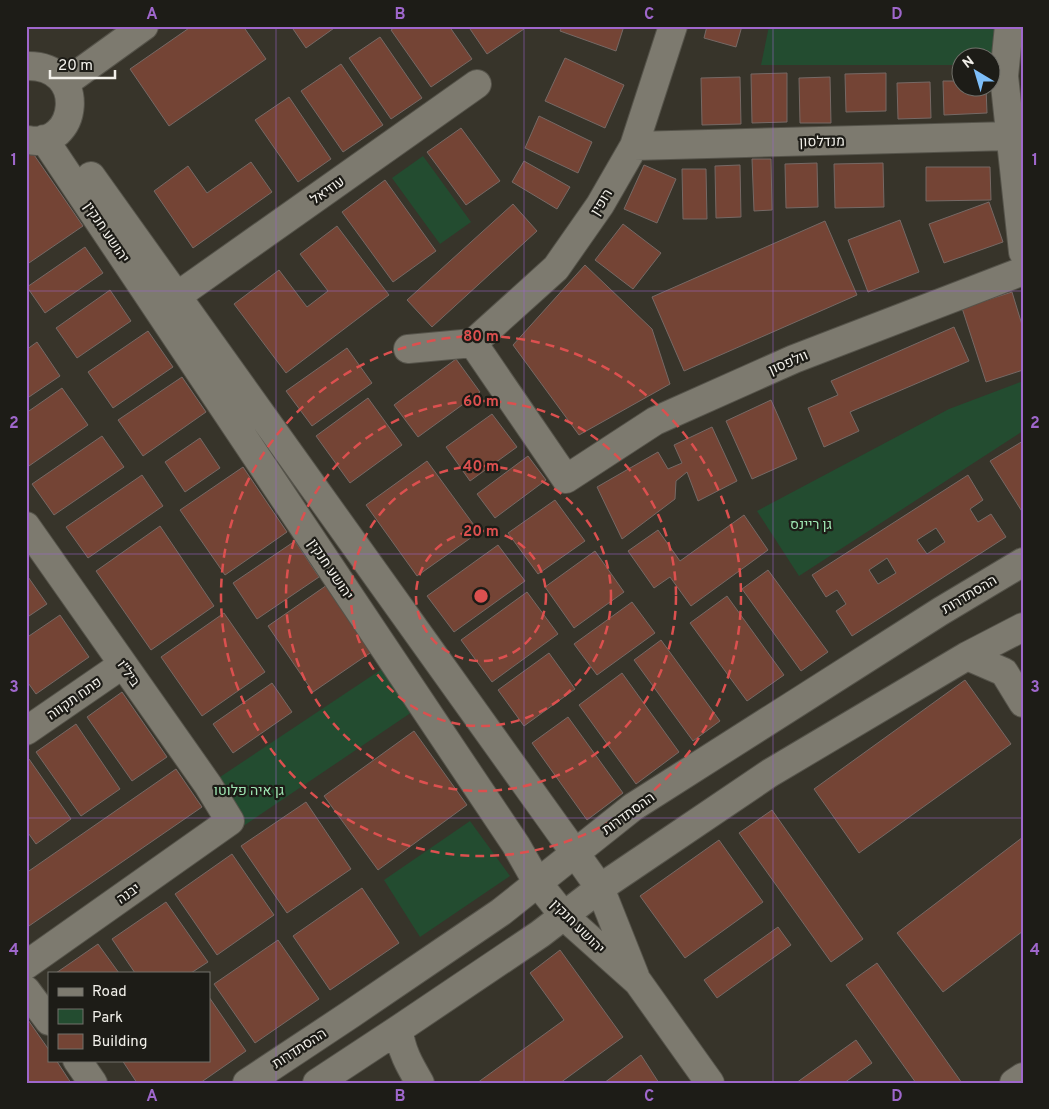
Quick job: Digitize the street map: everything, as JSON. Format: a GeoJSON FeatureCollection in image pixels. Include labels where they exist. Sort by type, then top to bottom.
{"type":"FeatureCollection","features":[{"type":"Feature","properties":{"kind":"street"},"geometry":{"type":"LineString","coordinates":[[65,83],[144,26]]}},
{"type":"Feature","properties":{"kind":"street","name":"רופין"},"geometry":{"type":"LineString","coordinates":[[472,343],[556,268],[600,205],[634,146],[673,26]]}},
{"type":"Feature","properties":{"kind":"street"},"geometry":{"type":"LineString","coordinates":[[1009,26],[1004,76],[1023,252]]}},
{"type":"Feature","properties":{"kind":"street"},"geometry":{"type":"LineString","coordinates":[[26,66],[37,66],[57,74],[65,83],[69,92],[71,103],[65,123],[43,136]]}},
{"type":"Feature","properties":{"kind":"street","name":"עוזיאל"},"geometry":{"type":"LineString","coordinates":[[177,296],[477,84]]}},
{"type":"Feature","properties":{"kind":"street","name":"יהושע חנקין"},"geometry":{"type":"LineString","coordinates":[[43,136],[177,296],[600,888],[638,982]]}},
{"type":"Feature","properties":{"kind":"street","name":"יהושע חנקין"},"geometry":{"type":"LineString","coordinates":[[43,136],[516,845],[537,882],[564,916],[638,982],[710,1083]]}},
{"type":"Feature","properties":{"kind":"street","name":"מנדלסון"},"geometry":{"type":"LineString","coordinates":[[634,146],[1011,136]]}},
{"type":"Feature","properties":{"kind":"street","name":"וולפסון"},"geometry":{"type":"LineString","coordinates":[[472,343],[566,479],[655,421],[794,359],[1023,271]]}},
{"type":"Feature","properties":{"kind":"street"},"geometry":{"type":"LineString","coordinates":[[408,349],[472,343]]}},
{"type":"Feature","properties":{"kind":"street","name":"ביל\"ו"},"geometry":{"type":"LineString","coordinates":[[26,526],[208,785],[230,821]]}},
{"type":"Feature","properties":{"kind":"street","name":"ההסתדרות"},"geometry":{"type":"LineString","coordinates":[[247,1083],[500,912],[633,807],[941,611],[1023,562]]}},
{"type":"Feature","properties":{"kind":"street"},"geometry":{"type":"LineString","coordinates":[[317,1083],[564,916],[600,888],[770,772],[967,656],[1019,628]]}},
{"type":"Feature","properties":{"kind":"street"},"geometry":{"type":"LineString","coordinates":[[1004,672],[1019,628]]}},
{"type":"Feature","properties":{"kind":"street"},"geometry":{"type":"LineString","coordinates":[[967,656],[1004,672],[1023,703]]}},
{"type":"Feature","properties":{"kind":"street","name":"פתח תקווה"},"geometry":{"type":"LineString","coordinates":[[26,731],[122,665]]}},
{"type":"Feature","properties":{"kind":"street","name":"יבנה"},"geometry":{"type":"LineString","coordinates":[[26,965],[230,821]]}},
{"type":"Feature","properties":{"kind":"street"},"geometry":{"type":"LineString","coordinates":[[500,912],[519,882],[516,845]]}},
{"type":"Feature","properties":{"kind":"street"},"geometry":{"type":"LineString","coordinates":[[26,990],[48,1021]]}},
{"type":"Feature","properties":{"kind":"street"},"geometry":{"type":"LineString","coordinates":[[399,1029],[399,1039],[415,1074]]}},
{"type":"Feature","properties":{"kind":"street"},"geometry":{"type":"LineString","coordinates":[[359,1056],[378,1055],[391,1057],[415,1074]]}},
{"type":"Feature","properties":{"kind":"street"},"geometry":{"type":"LineString","coordinates":[[78,1062],[93,1083]]}},
{"type":"Feature","properties":{"kind":"street"},"geometry":{"type":"LineString","coordinates":[[1014,1083],[1023,1077]]}},
{"type":"Feature","properties":{"kind":"green space"},"geometry":{"type":"Polygon","coordinates":[[[769,26],[998,26],[995,48],[952,48],[952,65],[761,65],[769,26]]]}},
{"type":"Feature","properties":{"kind":"green space"},"geometry":{"type":"Polygon","coordinates":[[[423,156],[471,222],[440,244],[392,178],[423,156]]]}},
{"type":"Feature","properties":{"kind":"green space","name":"גן ריינס"},"geometry":{"type":"Polygon","coordinates":[[[1023,381],[1023,431],[799,576],[757,511],[949,409],[1023,381]]]}},
{"type":"Feature","properties":{"kind":"green space","name":"גן איה פלוטו"},"geometry":{"type":"Polygon","coordinates":[[[388,665],[415,710],[239,829],[208,785],[388,665]]]}},
{"type":"Feature","properties":{"kind":"green space"},"geometry":{"type":"Polygon","coordinates":[[[470,821],[510,876],[420,937],[384,880],[470,821]]]}},
{"type":"Feature","properties":{"kind":"building"},"geometry":{"type":"Polygon","coordinates":[[[192,26],[243,26],[266,59],[169,126],[130,69],[192,26]]]}},
{"type":"Feature","properties":{"kind":"building"},"geometry":{"type":"Polygon","coordinates":[[[291,26],[337,26],[306,48],[291,26]]]}},
{"type":"Feature","properties":{"kind":"building"},"geometry":{"type":"Polygon","coordinates":[[[397,26],[449,26],[472,59],[431,87],[391,30],[397,26]]]}},
{"type":"Feature","properties":{"kind":"building"},"geometry":{"type":"Polygon","coordinates":[[[468,26],[522,26],[524,29],[487,54],[468,26]]]}},
{"type":"Feature","properties":{"kind":"building"},"geometry":{"type":"Polygon","coordinates":[[[562,26],[624,26],[616,51],[560,31],[562,26]]]}},
{"type":"Feature","properties":{"kind":"building"},"geometry":{"type":"Polygon","coordinates":[[[707,26],[742,26],[736,47],[704,38],[707,26]]]}},
{"type":"Feature","properties":{"kind":"building"},"geometry":{"type":"Polygon","coordinates":[[[380,37],[422,98],[391,119],[349,58],[380,37]]]}},
{"type":"Feature","properties":{"kind":"building"},"geometry":{"type":"Polygon","coordinates":[[[565,58],[624,85],[605,128],[545,101],[565,58]]]}},
{"type":"Feature","properties":{"kind":"building"},"geometry":{"type":"Polygon","coordinates":[[[341,64],[383,125],[343,152],[301,91],[341,64]]]}},
{"type":"Feature","properties":{"kind":"building"},"geometry":{"type":"Polygon","coordinates":[[[787,73],[787,122],[752,123],[751,74],[787,73]]]}},
{"type":"Feature","properties":{"kind":"building"},"geometry":{"type":"Polygon","coordinates":[[[886,73],[886,111],[846,112],[845,74],[886,73]]]}},
{"type":"Feature","properties":{"kind":"building"},"geometry":{"type":"Polygon","coordinates":[[[740,77],[741,124],[702,125],[701,78],[740,77]]]}},
{"type":"Feature","properties":{"kind":"building"},"geometry":{"type":"Polygon","coordinates":[[[830,77],[831,123],[800,123],[799,78],[830,77]]]}},
{"type":"Feature","properties":{"kind":"building"},"geometry":{"type":"Polygon","coordinates":[[[943,81],[952,81],[952,98],[986,98],[987,113],[944,115],[943,81]]]}},
{"type":"Feature","properties":{"kind":"building"},"geometry":{"type":"Polygon","coordinates":[[[930,82],[931,118],[898,119],[897,83],[930,82]]]}},
{"type":"Feature","properties":{"kind":"building"},"geometry":{"type":"Polygon","coordinates":[[[289,97],[331,159],[298,182],[255,120],[289,97]]]}},
{"type":"Feature","properties":{"kind":"building"},"geometry":{"type":"Polygon","coordinates":[[[539,116],[592,142],[578,173],[525,148],[539,116]]]}},
{"type":"Feature","properties":{"kind":"building"},"geometry":{"type":"Polygon","coordinates":[[[461,128],[500,181],[466,205],[427,152],[461,128]]]}},
{"type":"Feature","properties":{"kind":"building"},"geometry":{"type":"Polygon","coordinates":[[[30,149],[83,226],[26,265],[26,152],[30,149]]]}},
{"type":"Feature","properties":{"kind":"building"},"geometry":{"type":"Polygon","coordinates":[[[752,159],[771,159],[772,210],[754,211],[752,159]]]}},
{"type":"Feature","properties":{"kind":"building"},"geometry":{"type":"Polygon","coordinates":[[[524,161],[570,187],[557,209],[512,182],[524,161]]]}},
{"type":"Feature","properties":{"kind":"building"},"geometry":{"type":"Polygon","coordinates":[[[251,162],[272,192],[193,248],[154,191],[188,166],[207,193],[251,162]]]}},
{"type":"Feature","properties":{"kind":"building"},"geometry":{"type":"Polygon","coordinates":[[[817,163],[818,207],[786,208],[785,164],[817,163]]]}},
{"type":"Feature","properties":{"kind":"building"},"geometry":{"type":"Polygon","coordinates":[[[883,163],[884,207],[835,208],[834,164],[883,163]]]}},
{"type":"Feature","properties":{"kind":"building"},"geometry":{"type":"Polygon","coordinates":[[[644,165],[676,179],[657,223],[624,209],[644,165]]]}},
{"type":"Feature","properties":{"kind":"building"},"geometry":{"type":"Polygon","coordinates":[[[740,165],[741,217],[716,218],[715,166],[740,165]]]}},
{"type":"Feature","properties":{"kind":"building"},"geometry":{"type":"Polygon","coordinates":[[[926,167],[990,167],[991,200],[926,201],[926,167]]]}},
{"type":"Feature","properties":{"kind":"building"},"geometry":{"type":"Polygon","coordinates":[[[682,169],[706,169],[707,219],[683,219],[682,169]]]}},
{"type":"Feature","properties":{"kind":"building"},"geometry":{"type":"Polygon","coordinates":[[[385,180],[436,251],[393,282],[342,212],[385,180]]]}},
{"type":"Feature","properties":{"kind":"building"},"geometry":{"type":"Polygon","coordinates":[[[989,202],[1003,242],[944,263],[929,224],[989,202]]]}},
{"type":"Feature","properties":{"kind":"building"},"geometry":{"type":"Polygon","coordinates":[[[513,204],[537,231],[432,327],[407,300],[513,204]]]}},
{"type":"Feature","properties":{"kind":"building"},"geometry":{"type":"Polygon","coordinates":[[[900,220],[919,272],[868,292],[848,240],[900,220]]]}},
{"type":"Feature","properties":{"kind":"building"},"geometry":{"type":"Polygon","coordinates":[[[825,221],[857,295],[684,371],[652,297],[825,221]]]}},
{"type":"Feature","properties":{"kind":"building"},"geometry":{"type":"Polygon","coordinates":[[[623,224],[661,253],[633,289],[595,260],[623,224]]]}},
{"type":"Feature","properties":{"kind":"building"},"geometry":{"type":"Polygon","coordinates":[[[337,226],[389,295],[286,373],[234,304],[279,270],[307,307],[328,291],[300,254],[337,226]]]}},
{"type":"Feature","properties":{"kind":"building"},"geometry":{"type":"Polygon","coordinates":[[[85,247],[103,273],[45,313],[27,287],[85,247]]]}},
{"type":"Feature","properties":{"kind":"building"},"geometry":{"type":"Polygon","coordinates":[[[585,265],[652,329],[670,384],[579,435],[513,345],[585,265]]]}},
{"type":"Feature","properties":{"kind":"building"},"geometry":{"type":"Polygon","coordinates":[[[110,290],[131,321],[77,358],[56,328],[110,290]]]}},
{"type":"Feature","properties":{"kind":"building"},"geometry":{"type":"Polygon","coordinates":[[[1012,292],[1023,328],[1023,370],[986,382],[962,308],[1012,292]]]}},
{"type":"Feature","properties":{"kind":"building"},"geometry":{"type":"Polygon","coordinates":[[[954,327],[969,361],[850,412],[859,431],[824,447],[808,408],[838,395],[831,381],[954,327]]]}},
{"type":"Feature","properties":{"kind":"building"},"geometry":{"type":"Polygon","coordinates":[[[148,331],[173,367],[113,408],[88,372],[148,331]]]}},
{"type":"Feature","properties":{"kind":"building"},"geometry":{"type":"Polygon","coordinates":[[[37,342],[60,376],[26,399],[26,350],[37,342]]]}},
{"type":"Feature","properties":{"kind":"building"},"geometry":{"type":"Polygon","coordinates":[[[347,348],[372,383],[312,426],[286,391],[347,348]]]}},
{"type":"Feature","properties":{"kind":"building"},"geometry":{"type":"Polygon","coordinates":[[[456,359],[480,392],[418,437],[394,405],[456,359]]]}},
{"type":"Feature","properties":{"kind":"building"},"geometry":{"type":"Polygon","coordinates":[[[182,377],[206,412],[143,456],[118,420],[182,377]]]}},
{"type":"Feature","properties":{"kind":"building"},"geometry":{"type":"Polygon","coordinates":[[[62,388],[88,425],[26,468],[26,413],[62,388]]]}},
{"type":"Feature","properties":{"kind":"building"},"geometry":{"type":"Polygon","coordinates":[[[368,398],[402,445],[350,483],[316,436],[368,398]]]}},
{"type":"Feature","properties":{"kind":"building"},"geometry":{"type":"Polygon","coordinates":[[[771,400],[797,459],[752,479],[726,421],[771,400]]]}},
{"type":"Feature","properties":{"kind":"building"},"geometry":{"type":"Polygon","coordinates":[[[492,414],[517,447],[470,481],[446,447],[492,414]]]}},
{"type":"Feature","properties":{"kind":"building"},"geometry":{"type":"Polygon","coordinates":[[[712,427],[737,481],[698,501],[687,472],[676,481],[675,499],[622,539],[597,487],[658,452],[668,469],[682,463],[674,445],[712,427]]]}},
{"type":"Feature","properties":{"kind":"building"},"geometry":{"type":"Polygon","coordinates":[[[102,436],[124,467],[54,515],[32,484],[102,436]]]}},
{"type":"Feature","properties":{"kind":"building"},"geometry":{"type":"Polygon","coordinates":[[[200,438],[220,468],[185,492],[165,462],[200,438]]]}},
{"type":"Feature","properties":{"kind":"building"},"geometry":{"type":"Polygon","coordinates":[[[1023,441],[1023,513],[990,461],[1023,441]]]}},
{"type":"Feature","properties":{"kind":"building"},"geometry":{"type":"Polygon","coordinates":[[[528,456],[546,480],[495,518],[477,494],[528,456]]]}},
{"type":"Feature","properties":{"kind":"building"},"geometry":{"type":"Polygon","coordinates":[[[427,461],[479,532],[417,576],[366,505],[427,461]]]}},
{"type":"Feature","properties":{"kind":"building"},"geometry":{"type":"Polygon","coordinates":[[[243,467],[287,532],[225,575],[180,510],[243,467]]]}},
{"type":"Feature","properties":{"kind":"building"},"geometry":{"type":"Polygon","coordinates":[[[142,475],[163,506],[88,558],[66,527],[142,475]]]}},
{"type":"Feature","properties":{"kind":"building"},"geometry":{"type":"Polygon","coordinates":[[[968,475],[983,500],[970,509],[978,522],[991,514],[1006,537],[852,636],[836,611],[846,604],[837,590],[826,597],[812,575],[968,475]],[[936,528],[917,540],[927,554],[945,542],[936,528]],[[887,558],[869,570],[878,584],[896,573],[887,558]]]}},
{"type":"Feature","properties":{"kind":"building"},"geometry":{"type":"Polygon","coordinates":[[[555,500],[585,541],[538,574],[508,533],[555,500]]]}},
{"type":"Feature","properties":{"kind":"building"},"geometry":{"type":"Polygon","coordinates":[[[744,515],[768,550],[691,606],[670,577],[654,588],[628,551],[658,530],[680,561],[744,515]]]}},
{"type":"Feature","properties":{"kind":"building"},"geometry":{"type":"Polygon","coordinates":[[[160,526],[214,606],[151,650],[96,571],[160,526]]]}},
{"type":"Feature","properties":{"kind":"building"},"geometry":{"type":"Polygon","coordinates":[[[295,541],[319,577],[257,619],[233,583],[295,541]]]}},
{"type":"Feature","properties":{"kind":"building"},"geometry":{"type":"Polygon","coordinates":[[[498,545],[525,581],[454,632],[427,596],[498,545]]]}},
{"type":"Feature","properties":{"kind":"building"},"geometry":{"type":"Polygon","coordinates":[[[595,551],[624,592],[574,628],[545,587],[595,551]]]}},
{"type":"Feature","properties":{"kind":"building"},"geometry":{"type":"Polygon","coordinates":[[[768,570],[828,652],[801,671],[742,589],[768,570]]]}},
{"type":"Feature","properties":{"kind":"building"},"geometry":{"type":"Polygon","coordinates":[[[26,574],[47,604],[26,618],[26,574]]]}},
{"type":"Feature","properties":{"kind":"building"},"geometry":{"type":"Polygon","coordinates":[[[327,585],[373,651],[313,692],[268,626],[327,585]]]}},
{"type":"Feature","properties":{"kind":"building"},"geometry":{"type":"Polygon","coordinates":[[[527,592],[558,634],[492,682],[461,640],[527,592]]]}},
{"type":"Feature","properties":{"kind":"building"},"geometry":{"type":"Polygon","coordinates":[[[727,596],[784,675],[747,701],[690,623],[727,596]]]}},
{"type":"Feature","properties":{"kind":"building"},"geometry":{"type":"Polygon","coordinates":[[[632,602],[655,633],[597,675],[574,644],[632,602]]]}},
{"type":"Feature","properties":{"kind":"building"},"geometry":{"type":"Polygon","coordinates":[[[224,613],[265,672],[202,716],[161,657],[224,613]]]}},
{"type":"Feature","properties":{"kind":"building"},"geometry":{"type":"Polygon","coordinates":[[[60,615],[89,657],[36,694],[26,680],[26,638],[60,615]]]}},
{"type":"Feature","properties":{"kind":"building"},"geometry":{"type":"Polygon","coordinates":[[[661,640],[720,721],[693,741],[634,660],[661,640]]]}},
{"type":"Feature","properties":{"kind":"building"},"geometry":{"type":"Polygon","coordinates":[[[549,653],[575,689],[524,726],[498,690],[549,653]]]}},
{"type":"Feature","properties":{"kind":"building"},"geometry":{"type":"Polygon","coordinates":[[[622,673],[679,752],[636,784],[579,705],[622,673]]]}},
{"type":"Feature","properties":{"kind":"building"},"geometry":{"type":"Polygon","coordinates":[[[965,680],[1011,744],[859,853],[814,789],[965,680]]]}},
{"type":"Feature","properties":{"kind":"building"},"geometry":{"type":"Polygon","coordinates":[[[272,683],[292,712],[233,753],[213,724],[272,683]]]}},
{"type":"Feature","properties":{"kind":"building"},"geometry":{"type":"Polygon","coordinates":[[[122,692],[167,757],[132,781],[87,717],[122,692]]]}},
{"type":"Feature","properties":{"kind":"building"},"geometry":{"type":"Polygon","coordinates":[[[568,717],[623,793],[587,820],[532,743],[568,717]]]}},
{"type":"Feature","properties":{"kind":"building"},"geometry":{"type":"Polygon","coordinates":[[[76,724],[120,789],[81,816],[36,752],[76,724]]]}},
{"type":"Feature","properties":{"kind":"building"},"geometry":{"type":"Polygon","coordinates":[[[414,731],[467,805],[378,870],[324,796],[414,731]]]}},
{"type":"Feature","properties":{"kind":"building"},"geometry":{"type":"Polygon","coordinates":[[[29,759],[71,819],[36,844],[26,830],[26,761],[29,759]]]}},
{"type":"Feature","properties":{"kind":"building"},"geometry":{"type":"Polygon","coordinates":[[[176,769],[202,807],[26,928],[26,873],[176,769]]]}},
{"type":"Feature","properties":{"kind":"building"},"geometry":{"type":"Polygon","coordinates":[[[306,802],[351,869],[287,913],[241,846],[306,802]]]}},
{"type":"Feature","properties":{"kind":"building"},"geometry":{"type":"Polygon","coordinates":[[[772,810],[863,939],[831,962],[739,833],[772,810]]]}},
{"type":"Feature","properties":{"kind":"building"},"geometry":{"type":"Polygon","coordinates":[[[1023,837],[1023,931],[943,992],[897,933],[1023,837]]]}},
{"type":"Feature","properties":{"kind":"building"},"geometry":{"type":"Polygon","coordinates":[[[719,840],[763,902],[685,958],[640,896],[719,840]]]}},
{"type":"Feature","properties":{"kind":"building"},"geometry":{"type":"Polygon","coordinates":[[[232,854],[274,915],[217,955],[175,894],[232,854]]]}},
{"type":"Feature","properties":{"kind":"building"},"geometry":{"type":"Polygon","coordinates":[[[362,888],[399,943],[330,990],[293,936],[362,888]]]}},
{"type":"Feature","properties":{"kind":"building"},"geometry":{"type":"Polygon","coordinates":[[[166,902],[208,962],[193,972],[134,972],[112,939],[166,902]]]}},
{"type":"Feature","properties":{"kind":"building"},"geometry":{"type":"Polygon","coordinates":[[[778,927],[791,945],[717,998],[704,980],[778,927]]]}},
{"type":"Feature","properties":{"kind":"building"},"geometry":{"type":"Polygon","coordinates":[[[278,940],[319,999],[255,1043],[214,984],[278,940]]]}},
{"type":"Feature","properties":{"kind":"building"},"geometry":{"type":"Polygon","coordinates":[[[98,944],[118,972],[57,972],[98,944]]]}},
{"type":"Feature","properties":{"kind":"building"},"geometry":{"type":"Polygon","coordinates":[[[560,950],[623,1037],[560,1083],[477,1083],[564,1020],[530,973],[560,950]]]}},
{"type":"Feature","properties":{"kind":"building"},"geometry":{"type":"Polygon","coordinates":[[[877,963],[962,1083],[916,1083],[846,985],[877,963]]]}},
{"type":"Feature","properties":{"kind":"building"},"geometry":{"type":"Polygon","coordinates":[[[210,998],[246,1051],[200,1083],[137,1083],[123,1062],[210,1062],[210,998]]]}},
{"type":"Feature","properties":{"kind":"building"},"geometry":{"type":"Polygon","coordinates":[[[26,1017],[48,1049],[48,1062],[57,1062],[71,1083],[26,1083],[26,1017]]]}},
{"type":"Feature","properties":{"kind":"building"},"geometry":{"type":"Polygon","coordinates":[[[856,1040],[872,1063],[844,1083],[796,1083],[856,1040]]]}},
{"type":"Feature","properties":{"kind":"building"},"geometry":{"type":"Polygon","coordinates":[[[641,1055],[659,1083],[604,1083],[641,1055]]]}}]}
